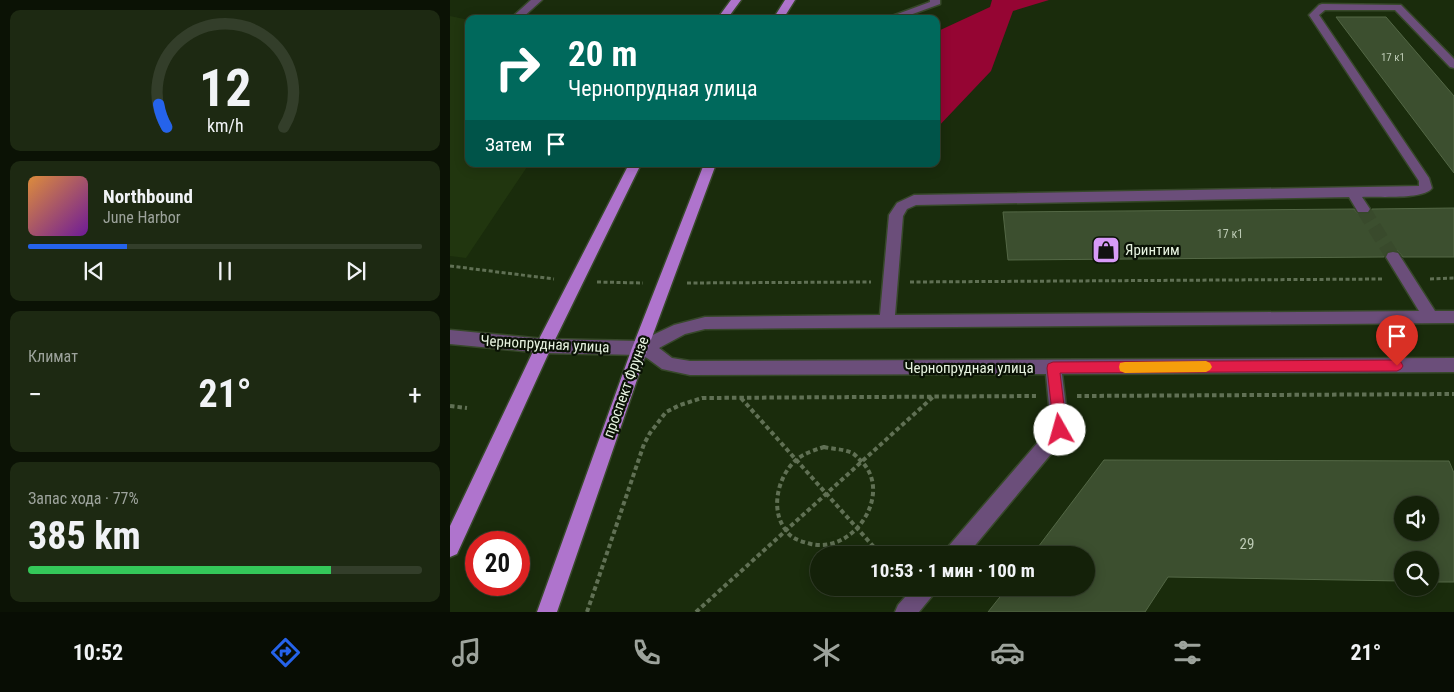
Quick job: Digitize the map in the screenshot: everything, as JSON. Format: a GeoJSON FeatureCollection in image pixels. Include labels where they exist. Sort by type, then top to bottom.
{"type":"FeatureCollection","features":[{"type":"Feature","properties":{"kind":"main road"},"geometry":{"type":"LineString","coordinates":[[725,15],[736,0]]}},
{"type":"Feature","properties":{"kind":"main road"},"geometry":{"type":"LineString","coordinates":[[781,15],[790,0]]}},
{"type":"Feature","properties":{"kind":"main road"},"geometry":{"type":"LineString","coordinates":[[450,547],[544,346],[633,167]]}},
{"type":"Feature","properties":{"kind":"main road","name":"проспект Фрунзе"},"geometry":{"type":"LineString","coordinates":[[547,612],[640,348],[709,167]]}},
{"type":"Feature","properties":{"kind":"street"},"geometry":{"type":"LineString","coordinates":[[520,15],[537,0]]}},
{"type":"Feature","properties":{"kind":"street"},"geometry":{"type":"LineString","coordinates":[[901,15],[935,4],[935,0]]}},
{"type":"Feature","properties":{"kind":"street"},"geometry":{"type":"LineString","coordinates":[[887,322],[896,215],[902,206],[914,200],[1420,192],[1426,188],[1425,181],[1314,14],[1322,7],[1396,4],[1454,65]]}},
{"type":"Feature","properties":{"kind":"street"},"geometry":{"type":"LineString","coordinates":[[1353,192],[1363,209]]}},
{"type":"Feature","properties":{"kind":"street"},"geometry":{"type":"LineString","coordinates":[[1393,257],[1431,317]]}},
{"type":"Feature","properties":{"kind":"street","name":"Чернопрудная улица"},"geometry":{"type":"LineString","coordinates":[[640,348],[655,344],[666,336],[690,325],[705,323],[1454,317]]}},
{"type":"Feature","properties":{"kind":"street","name":"Чернопрудная улица"},"geometry":{"type":"LineString","coordinates":[[450,337],[544,346],[640,348],[653,351],[660,360],[670,365],[690,368],[1454,365]]}},
{"type":"Feature","properties":{"kind":"street"},"geometry":{"type":"LineString","coordinates":[[962,546],[1060,430],[1053,368]]}},
{"type":"Feature","properties":{"kind":"street"},"geometry":{"type":"LineString","coordinates":[[905,612],[919,596]]}},
{"type":"Feature","properties":{"kind":"path"},"geometry":{"type":"LineString","coordinates":[[450,266],[575,282],[1454,278]]}},
{"type":"Feature","properties":{"kind":"path"},"geometry":{"type":"LineString","coordinates":[[587,612],[644,444],[655,420],[674,406],[702,398],[1454,394]]}},
{"type":"Feature","properties":{"kind":"path"},"geometry":{"type":"LineString","coordinates":[[696,612],[934,397]]}},
{"type":"Feature","properties":{"kind":"path"},"geometry":{"type":"LineString","coordinates":[[740,398],[873,546]]}},
{"type":"Feature","properties":{"kind":"path"},"geometry":{"type":"LineString","coordinates":[[450,406],[467,408]]}},
{"type":"Feature","properties":{"kind":"path"},"geometry":{"type":"LineString","coordinates":[[824,447],[839,447],[852,452],[864,461],[871,472],[874,486],[873,502],[868,516],[858,529],[844,540],[828,546],[812,546],[797,541],[786,531],[778,518],[776,503],[778,487],[785,472],[796,460],[809,451],[824,447]]}},
{"type":"Feature","properties":{"kind":"shaded area"},"geometry":{"type":"Polygon","coordinates":[[[992,0],[1049,0],[1013,11],[991,71],[940,125],[940,30],[990,7],[992,0]]]}},
{"type":"Feature","properties":{"kind":"shaded area"},"geometry":{"type":"Polygon","coordinates":[[[450,16],[465,19],[465,167],[527,167],[466,258],[450,256],[450,16]]]}},
{"type":"Feature","properties":{"kind":"building"},"geometry":{"type":"Polygon","coordinates":[[[1336,17],[1386,17],[1454,96],[1454,173],[1336,17]]]}},
{"type":"Feature","properties":{"kind":"building"},"geometry":{"type":"Polygon","coordinates":[[[1454,208],[1454,257],[1403,257],[1398,251],[1393,250],[1386,252],[1384,257],[1008,260],[1003,212],[1354,209],[1358,214],[1368,214],[1372,209],[1454,208]]]}},
{"type":"Feature","properties":{"kind":"building"},"geometry":{"type":"Polygon","coordinates":[[[1104,460],[1449,461],[1454,473],[1454,582],[1439,582],[1439,551],[1394,551],[1394,581],[1168,577],[1145,612],[988,612],[1001,596],[1095,596],[1095,546],[1039,546],[1104,460]]]}},
{"type":"Feature","properties":{"kind":"tunnel"},"geometry":{"type":"LineString","coordinates":[[1363,209],[1393,257]]}},
{"type":"Feature","properties":{"kind":"slow traffic"},"geometry":{"type":"LineString","coordinates":[[1125,367],[1206,367]]}},
{"type":"Feature","properties":{"kind":"place","name":"Яринтим"},"geometry":{"type":"Point","coordinates":[1106,250]}},
{"type":"Feature","properties":{"kind":"route"},"geometry":{"type":"LineString","coordinates":[[1060,430],[1053,368],[1397,366]]}}]}
